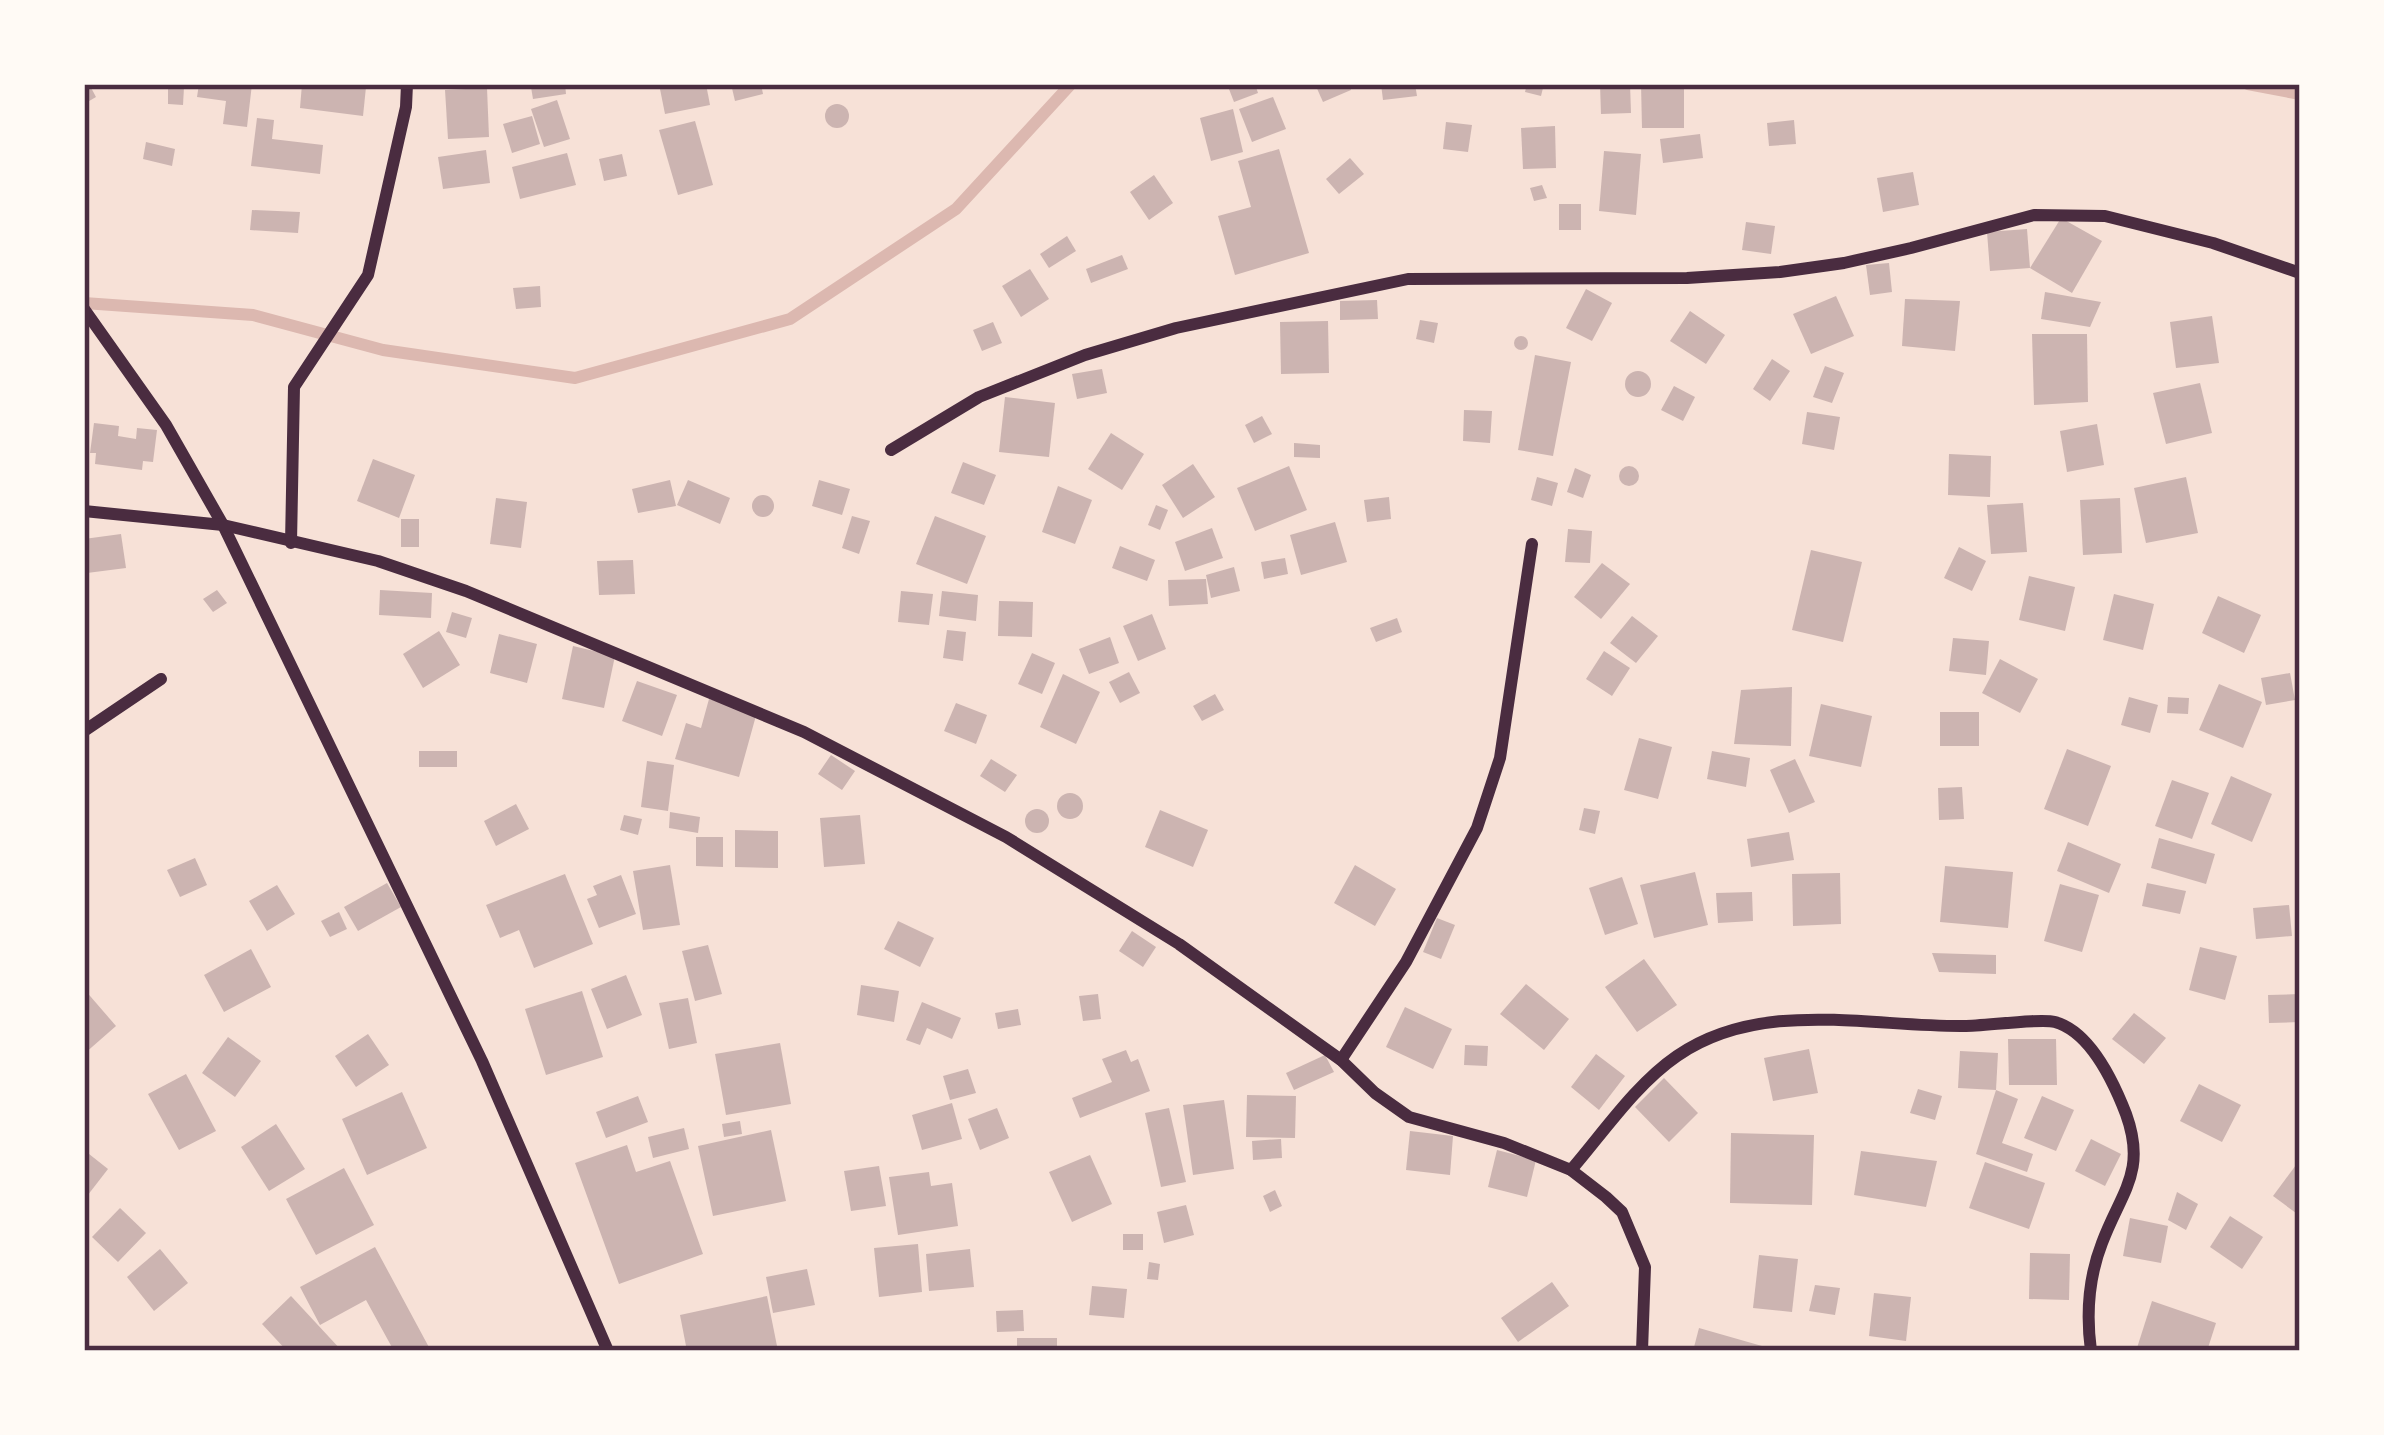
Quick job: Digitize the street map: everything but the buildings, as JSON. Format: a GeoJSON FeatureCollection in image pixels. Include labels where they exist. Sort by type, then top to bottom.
{"type":"FeatureCollection","features":[{"type":"Feature","properties":{"kind":"street"},"geometry":{"type":"LineString","coordinates":[[291,543],[294,387],[368,275],[406,107],[407,84]]}},
{"type":"Feature","properties":{"kind":"street"},"geometry":{"type":"LineString","coordinates":[[891,450],[979,397],[1085,355],[1176,328],[1408,279],[1687,278],[1780,272],[1889,254],[2034,214],[2105,216],[2213,243],[2300,273]]}},
{"type":"Feature","properties":{"kind":"street"},"geometry":{"type":"LineString","coordinates":[[84,309],[166,425],[223,525],[482,1060],[608,1351]]}},
{"type":"Feature","properties":{"kind":"street"},"geometry":{"type":"LineString","coordinates":[[84,511],[223,525],[378,561],[466,591],[590,640],[881,770],[1006,837],[1126,909],[1341,1060],[1409,1117],[1504,1142],[1571,1170],[1622,1212],[1634,1235],[1645,1267],[1642,1351]]}},
{"type":"Feature","properties":{"kind":"street"},"geometry":{"type":"LineString","coordinates":[[1341,1060],[1406,962],[1477,828],[1500,758],[1532,544]]}},
{"type":"Feature","properties":{"kind":"street"},"geometry":{"type":"LineString","coordinates":[[84,731],[161,679]]}},
{"type":"Feature","properties":{"kind":"street"},"geometry":{"type":"LineString","coordinates":[[1571,1170],[1677,1056],[1749,1025],[1811,1020],[1939,1026],[2055,1022],[2083,1040],[2104,1067],[2126,1113],[2137,1152],[2132,1178],[2102,1242],[2090,1281],[2091,1351]]}},
{"type":"Feature","properties":{"kind":"waterway"},"geometry":{"type":"LineString","coordinates":[[84,303],[253,315],[383,350],[575,378],[790,319],[956,209],[1071,84]]}},
{"type":"Feature","properties":{"kind":"waterway"},"geometry":{"type":"LineString","coordinates":[[2248,84],[2300,94]]}}]}
